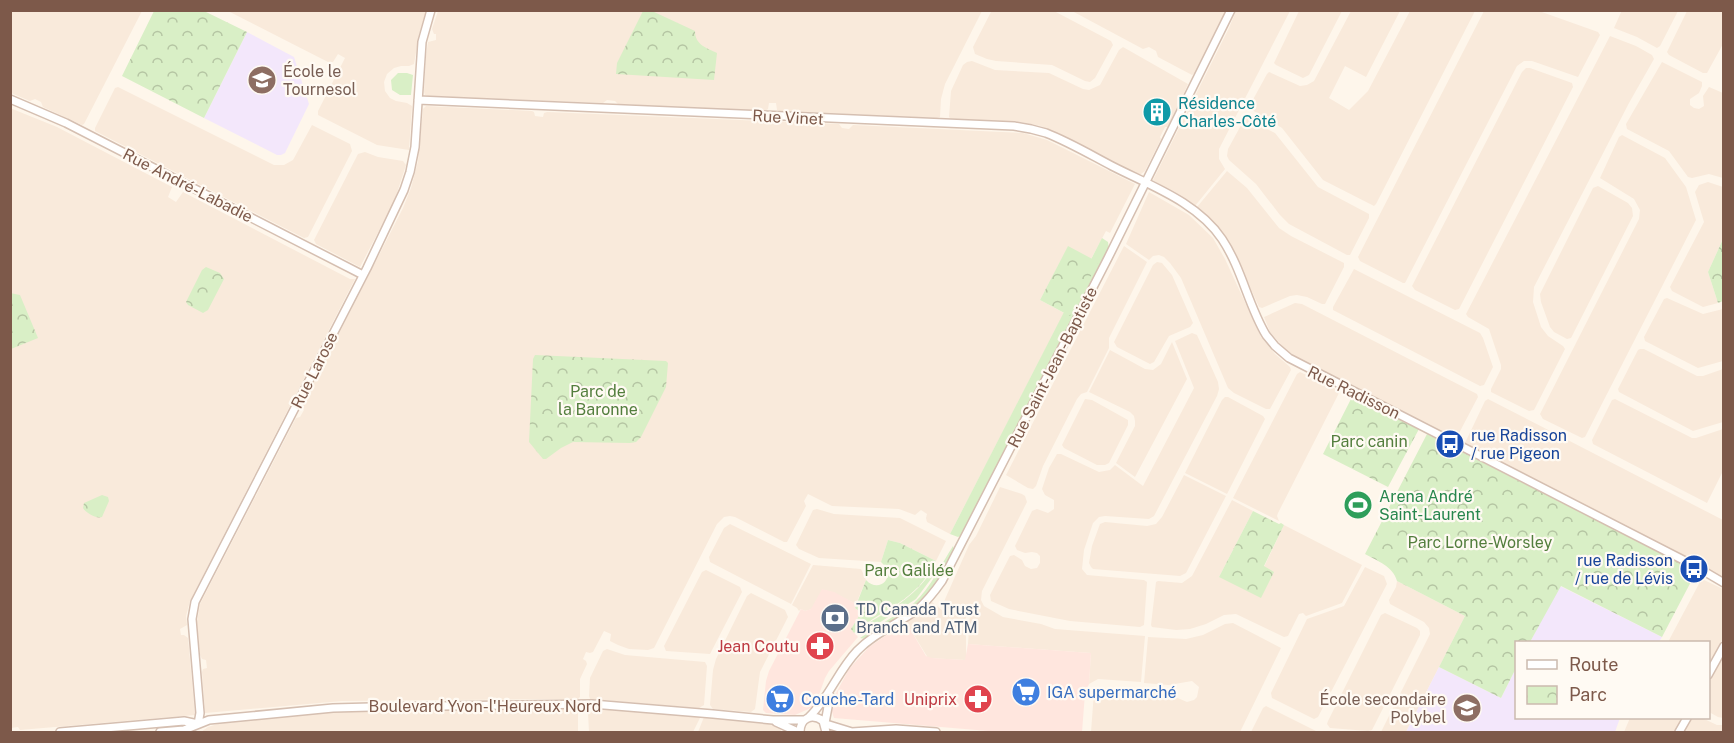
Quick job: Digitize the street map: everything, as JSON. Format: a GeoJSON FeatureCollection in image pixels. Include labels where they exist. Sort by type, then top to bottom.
{"type":"FeatureCollection","features":[{"type":"Feature","properties":{"kind":"street","name":"Rue Larose"},"geometry":{"type":"LineString","coordinates":[[198,724],[200,713],[192,619],[195,602],[396,208],[408,177],[415,147],[422,42],[431,10]]}},
{"type":"Feature","properties":{"kind":"street","name":"Rue Saint-Jean-Baptiste"},"geometry":{"type":"LineString","coordinates":[[806,719],[819,707],[860,649],[920,607],[942,581],[1231,10]]}},
{"type":"Feature","properties":{"kind":"street","name":"Rue André-Labadie"},"geometry":{"type":"LineString","coordinates":[[10,99],[66,123],[363,275]]}},
{"type":"Feature","properties":{"kind":"street","name":"Rue Vinet"},"geometry":{"type":"LineString","coordinates":[[418,100],[1025,128],[1052,135],[1145,183]]}},
{"type":"Feature","properties":{"kind":"street","name":"Rue Radisson"},"geometry":{"type":"LineString","coordinates":[[1145,183],[1190,207],[1216,232],[1230,254],[1264,331],[1285,355],[1298,364],[1407,417],[1695,566],[1724,584]]}},
{"type":"Feature","properties":{"kind":"street"},"geometry":{"type":"LineString","coordinates":[[1710,671],[1724,646]]}},
{"type":"Feature","properties":{"kind":"street","name":"Rue Saint-Jean-Baptiste"},"geometry":{"type":"LineString","coordinates":[[825,727],[831,690]]}},
{"type":"Feature","properties":{"kind":"street","name":"Boulevard Yvon-l'Heureux Nord"},"geometry":{"type":"LineString","coordinates":[[160,732],[184,730],[209,720],[347,707],[576,704],[773,720],[806,719]]}},
{"type":"Feature","properties":{"kind":"street"},"geometry":{"type":"LineString","coordinates":[[799,732],[806,719],[817,717],[825,727],[852,732],[896,729],[936,732]]}},
{"type":"Feature","properties":{"kind":"street","name":"Boulevard Yvon-l'Heureux Nord"},"geometry":{"type":"LineString","coordinates":[[773,720],[799,732]]}},
{"type":"Feature","properties":{"kind":"street","name":"Boulevard Yvon-l'Heureux Nord"},"geometry":{"type":"LineString","coordinates":[[60,732],[184,722],[198,724]]}},
{"type":"Feature","properties":{"kind":"shaded area"},"geometry":{"type":"Polygon","coordinates":[[[992,10],[1054,11],[1111,41],[1113,45],[1095,78],[1090,82],[1052,65],[987,59],[975,54],[973,47],[992,10]]]}},
{"type":"Feature","properties":{"kind":"shaded area"},"geometry":{"type":"Polygon","coordinates":[[[1622,10],[1678,11],[1657,48],[1614,28],[1622,10]]]}},
{"type":"Feature","properties":{"kind":"shaded area"},"geometry":{"type":"Polygon","coordinates":[[[10,11],[142,11],[84,124],[43,107],[41,102],[35,99],[30,101],[11,93],[10,11]]]}},
{"type":"Feature","properties":{"kind":"shaded area"},"geometry":{"type":"Polygon","coordinates":[[[228,11],[426,11],[414,64],[394,68],[387,74],[384,82],[385,91],[390,98],[412,106],[409,150],[377,145],[318,115],[345,58],[338,54],[333,62],[328,62],[228,11]]]}},
{"type":"Feature","properties":{"kind":"shaded area"},"geometry":{"type":"Polygon","coordinates":[[[438,11],[982,11],[945,84],[940,117],[937,118],[780,111],[777,110],[776,103],[769,103],[765,111],[618,104],[607,100],[603,103],[428,96],[424,92],[426,56],[428,42],[436,40],[436,34],[432,29],[438,11]]]}},
{"type":"Feature","properties":{"kind":"shaded area"},"geometry":{"type":"Polygon","coordinates":[[[1072,11],[1226,11],[1192,75],[1158,57],[1156,51],[1149,47],[1143,49],[1072,11]]]}},
{"type":"Feature","properties":{"kind":"shaded area"},"geometry":{"type":"Polygon","coordinates":[[[1236,11],[1290,11],[1219,149],[1219,159],[1225,169],[1195,206],[1153,180],[1236,11]]]}},
{"type":"Feature","properties":{"kind":"shaded area"},"geometry":{"type":"Polygon","coordinates":[[[1299,11],[1342,11],[1309,75],[1303,78],[1274,63],[1299,11]]]}},
{"type":"Feature","properties":{"kind":"shaded area"},"geometry":{"type":"Polygon","coordinates":[[[1351,11],[1400,11],[1366,77],[1345,66],[1329,98],[1349,110],[1368,91],[1410,11],[1475,11],[1374,206],[1323,180],[1282,128],[1252,110],[1250,105],[1269,72],[1300,86],[1314,81],[1351,11]]]}},
{"type":"Feature","properties":{"kind":"shaded area"},"geometry":{"type":"Polygon","coordinates":[[[1484,11],[1539,11],[1598,32],[1600,35],[1578,77],[1532,61],[1524,61],[1517,66],[1403,283],[1360,261],[1358,257],[1484,11]]]}},
{"type":"Feature","properties":{"kind":"shaded area"},"geometry":{"type":"Polygon","coordinates":[[[1687,11],[1723,11],[1723,44],[1707,73],[1703,73],[1667,52],[1687,11]]]}},
{"type":"Feature","properties":{"kind":"shaded area","name":"École le Tournesol"},"geometry":{"type":"Polygon","coordinates":[[[247,32],[294,57],[309,104],[285,153],[281,155],[204,118],[247,32]]]}},
{"type":"Feature","properties":{"kind":"shaded area"},"geometry":{"type":"Polygon","coordinates":[[[1610,36],[1636,46],[1652,55],[1654,59],[1534,287],[1533,302],[1541,327],[1548,336],[1565,349],[1534,410],[1529,411],[1491,392],[1501,365],[1489,329],[1466,314],[1610,36]]]}},
{"type":"Feature","properties":{"kind":"shaded area"},"geometry":{"type":"Polygon","coordinates":[[[1123,47],[1188,84],[1168,127],[1165,127],[1145,171],[1141,174],[1041,126],[1021,122],[951,119],[949,117],[951,91],[963,65],[967,62],[972,61],[995,70],[1049,73],[1089,90],[1100,85],[1119,50],[1123,47]]]}},
{"type":"Feature","properties":{"kind":"shaded area"},"geometry":{"type":"Polygon","coordinates":[[[1662,62],[1702,82],[1699,93],[1690,99],[1690,105],[1694,108],[1699,109],[1704,106],[1703,96],[1709,87],[1723,93],[1723,178],[1709,174],[1688,177],[1669,151],[1627,129],[1626,124],[1662,62]]]}},
{"type":"Feature","properties":{"kind":"shaded area"},"geometry":{"type":"Polygon","coordinates":[[[1526,68],[1572,83],[1573,87],[1459,309],[1455,310],[1415,290],[1412,286],[1526,68]]]}},
{"type":"Feature","properties":{"kind":"shaded area"},"geometry":{"type":"Polygon","coordinates":[[[118,87],[274,165],[284,165],[293,160],[312,125],[350,144],[352,151],[308,237],[304,238],[95,131],[115,88],[118,87]]]}},
{"type":"Feature","properties":{"kind":"shaded area"},"geometry":{"type":"Polygon","coordinates":[[[426,106],[532,111],[535,116],[543,117],[547,112],[839,124],[842,128],[849,129],[853,125],[1023,133],[1047,140],[1135,184],[1110,233],[1106,231],[1091,259],[1068,247],[1040,300],[1064,313],[950,534],[927,522],[927,514],[921,510],[915,515],[899,509],[832,506],[808,494],[804,501],[806,506],[787,542],[735,517],[724,517],[717,524],[654,648],[629,649],[610,641],[611,634],[604,631],[593,652],[586,652],[583,659],[587,664],[580,679],[578,699],[342,701],[205,713],[202,672],[207,668],[206,660],[200,655],[197,622],[200,604],[296,418],[300,417],[304,410],[303,404],[403,208],[418,161],[423,109],[426,106]]]}},
{"type":"Feature","properties":{"kind":"shaded area"},"geometry":{"type":"Polygon","coordinates":[[[10,108],[57,127],[172,187],[168,197],[176,202],[183,192],[350,279],[355,279],[190,601],[186,616],[187,625],[180,629],[181,635],[188,638],[195,715],[20,730],[18,727],[11,728],[10,108]]]}},
{"type":"Feature","properties":{"kind":"shaded area"},"geometry":{"type":"Polygon","coordinates":[[[1245,118],[1275,133],[1318,187],[1369,214],[1350,255],[1289,224],[1256,184],[1229,160],[1228,149],[1245,118]]]}},
{"type":"Feature","properties":{"kind":"shaded area"},"geometry":{"type":"Polygon","coordinates":[[[1622,135],[1665,158],[1686,187],[1696,220],[1585,437],[1582,438],[1543,419],[1540,414],[1639,219],[1640,210],[1634,199],[1600,178],[1622,135]]]}},
{"type":"Feature","properties":{"kind":"shaded area"},"geometry":{"type":"Polygon","coordinates":[[[365,152],[378,157],[403,161],[406,165],[394,202],[360,267],[316,244],[314,240],[358,154],[365,152]]]}},
{"type":"Feature","properties":{"kind":"shaded area"},"geometry":{"type":"Polygon","coordinates":[[[1227,171],[1247,188],[1279,228],[1344,263],[1325,304],[1297,295],[1262,308],[1259,307],[1227,239],[1197,207],[1227,171]]]}},
{"type":"Feature","properties":{"kind":"shaded area"},"geometry":{"type":"Polygon","coordinates":[[[1708,182],[1723,187],[1723,239],[1708,272],[1718,303],[1703,307],[1672,291],[1670,287],[1704,222],[1695,192],[1699,185],[1708,182]]]}},
{"type":"Feature","properties":{"kind":"shaded area"},"geometry":{"type":"Polygon","coordinates":[[[1598,186],[1628,203],[1632,208],[1633,216],[1571,338],[1567,339],[1550,327],[1540,294],[1593,188],[1598,186]]]}},
{"type":"Feature","properties":{"kind":"shaded area"},"geometry":{"type":"Polygon","coordinates":[[[1149,192],[1189,215],[1213,238],[1261,337],[1290,367],[1291,370],[1270,409],[1228,388],[1181,278],[1170,263],[1159,255],[1149,260],[1126,244],[1149,192]]]}},
{"type":"Feature","properties":{"kind":"shaded area"},"geometry":{"type":"Polygon","coordinates":[[[1124,246],[1147,262],[1109,338],[1109,348],[1087,392],[1081,394],[1077,399],[1043,466],[1036,486],[1033,489],[1028,488],[1006,475],[1124,246]]]}},
{"type":"Feature","properties":{"kind":"shaded area"},"geometry":{"type":"Polygon","coordinates":[[[1157,262],[1162,263],[1172,275],[1193,323],[1190,327],[1169,336],[1154,362],[1150,364],[1117,347],[1114,342],[1153,265],[1157,262]]]}},
{"type":"Feature","properties":{"kind":"shaded area"},"geometry":{"type":"Polygon","coordinates":[[[1354,269],[1480,333],[1493,367],[1484,385],[1480,386],[1333,310],[1354,269]]]}},
{"type":"Feature","properties":{"kind":"shaded area"},"geometry":{"type":"Polygon","coordinates":[[[1667,298],[1703,314],[1723,309],[1723,361],[1698,368],[1645,341],[1644,337],[1664,299],[1667,298]]]}},
{"type":"Feature","properties":{"kind":"shaded area"},"geometry":{"type":"Polygon","coordinates":[[[1295,303],[1302,304],[1477,394],[1478,397],[1457,437],[1301,360],[1285,349],[1270,332],[1264,317],[1295,303]]]}},
{"type":"Feature","properties":{"kind":"shaded area"},"geometry":{"type":"Polygon","coordinates":[[[1192,333],[1197,335],[1218,382],[1217,396],[1154,516],[1149,519],[1099,517],[1093,523],[1084,550],[1082,569],[1087,575],[1147,582],[1144,625],[1140,627],[1070,621],[1009,609],[991,601],[990,595],[1010,556],[1014,555],[1031,569],[1037,568],[1040,563],[1040,556],[1037,553],[1025,553],[1017,550],[1015,546],[1032,511],[1037,509],[1048,513],[1054,509],[1054,500],[1045,495],[1042,489],[1049,468],[1057,454],[1099,472],[1110,470],[1115,465],[1143,486],[1194,388],[1175,341],[1192,333]]]}},
{"type":"Feature","properties":{"kind":"shaded area"},"geometry":{"type":"Polygon","coordinates":[[[1172,342],[1187,379],[1135,477],[1116,463],[1135,426],[1134,416],[1089,392],[1110,350],[1145,369],[1153,370],[1161,364],[1172,342]]]}},
{"type":"Feature","properties":{"kind":"shaded area"},"geometry":{"type":"Polygon","coordinates":[[[1640,349],[1697,376],[1723,369],[1723,422],[1693,431],[1619,392],[1618,389],[1640,349]]]}},
{"type":"Feature","properties":{"kind":"shaded area"},"geometry":{"type":"Polygon","coordinates":[[[1300,372],[1338,390],[1339,393],[1278,513],[1279,521],[1233,498],[1300,372]]]}},
{"type":"Feature","properties":{"kind":"shaded area"},"geometry":{"type":"Polygon","coordinates":[[[1228,397],[1265,419],[1227,494],[1185,473],[1222,400],[1228,397]]]}},
{"type":"Feature","properties":{"kind":"shaded area"},"geometry":{"type":"Polygon","coordinates":[[[1085,399],[1092,400],[1128,420],[1128,425],[1109,463],[1105,465],[1097,465],[1062,445],[1085,399]]]}},
{"type":"Feature","properties":{"kind":"shaded area"},"geometry":{"type":"Polygon","coordinates":[[[1488,399],[1723,520],[1723,578],[1465,443],[1488,399]]]}},
{"type":"Feature","properties":{"kind":"shaded area"},"geometry":{"type":"Polygon","coordinates":[[[1615,399],[1692,438],[1723,429],[1723,471],[1707,503],[1593,444],[1592,440],[1612,400],[1615,399]]]}},
{"type":"Feature","properties":{"kind":"shaded area"},"geometry":{"type":"Polygon","coordinates":[[[1184,475],[1226,496],[1186,573],[1180,576],[1093,569],[1089,563],[1100,524],[1105,522],[1147,526],[1156,524],[1184,475]]]}},
{"type":"Feature","properties":{"kind":"shaded area"},"geometry":{"type":"Polygon","coordinates":[[[1000,487],[1022,494],[1027,502],[982,591],[981,600],[984,606],[1003,617],[1055,629],[1145,636],[1141,682],[1098,679],[1089,684],[1091,653],[968,644],[970,615],[968,612],[942,606],[969,545],[976,536],[1000,487]]]}},
{"type":"Feature","properties":{"kind":"shaded area"},"geometry":{"type":"Polygon","coordinates":[[[1232,500],[1253,511],[1219,577],[1264,567],[1284,525],[1362,565],[1342,603],[1306,616],[1303,613],[1299,614],[1288,636],[1284,637],[1236,614],[1224,615],[1190,629],[1152,627],[1156,582],[1182,583],[1192,576],[1232,500]]]}},
{"type":"Feature","properties":{"kind":"shaded area"},"geometry":{"type":"Polygon","coordinates":[[[813,510],[834,514],[900,518],[946,541],[936,561],[900,543],[888,540],[881,562],[819,558],[799,549],[796,545],[813,510]]]}},
{"type":"Feature","properties":{"kind":"shaded area"},"geometry":{"type":"Polygon","coordinates":[[[730,524],[811,564],[791,604],[710,562],[709,557],[724,528],[730,524]]]}},
{"type":"Feature","properties":{"kind":"shaded area"},"geometry":{"type":"Polygon","coordinates":[[[813,565],[861,569],[866,580],[856,604],[846,599],[805,611],[801,609],[799,611],[792,605],[813,565]]]}},
{"type":"Feature","properties":{"kind":"shaded area"},"geometry":{"type":"Polygon","coordinates":[[[1365,567],[1384,576],[1387,584],[1318,717],[1314,719],[1272,698],[1271,693],[1307,619],[1344,606],[1365,567]]]}},
{"type":"Feature","properties":{"kind":"shaded area"},"geometry":{"type":"Polygon","coordinates":[[[706,570],[740,587],[742,592],[710,654],[666,651],[664,646],[702,572],[706,570]]]}},
{"type":"Feature","properties":{"kind":"shaded area"},"geometry":{"type":"Polygon","coordinates":[[[1701,580],[1723,589],[1723,638],[1710,665],[1710,641],[1669,641],[1701,580]]]}},
{"type":"Feature","properties":{"kind":"shaded area"},"geometry":{"type":"Polygon","coordinates":[[[1397,581],[1465,616],[1406,732],[1381,732],[1430,634],[1424,622],[1390,604],[1389,600],[1397,581]]]}},
{"type":"Feature","properties":{"kind":"shaded area"},"geometry":{"type":"Polygon","coordinates":[[[1560,586],[1662,637],[1660,641],[1531,641],[1560,586]]]}},
{"type":"Feature","properties":{"kind":"shaded area"},"geometry":{"type":"Polygon","coordinates":[[[822,589],[834,592],[856,604],[855,608],[859,611],[859,616],[851,629],[858,637],[829,671],[813,707],[795,715],[766,713],[763,710],[769,671],[801,609],[805,611],[811,609],[822,589]]]}},
{"type":"Feature","properties":{"kind":"shaded area"},"geometry":{"type":"Polygon","coordinates":[[[751,593],[785,610],[788,617],[760,672],[755,709],[751,712],[713,709],[710,705],[716,659],[747,596],[751,593]]]}},
{"type":"Feature","properties":{"kind":"shaded area"},"geometry":{"type":"Polygon","coordinates":[[[932,602],[943,611],[966,615],[966,660],[928,658],[906,622],[932,602]]]}},
{"type":"Feature","properties":{"kind":"shaded area"},"geometry":{"type":"Polygon","coordinates":[[[1385,613],[1417,628],[1420,635],[1372,730],[1330,728],[1328,721],[1381,615],[1385,613]]]}},
{"type":"Feature","properties":{"kind":"shaded area"},"geometry":{"type":"Polygon","coordinates":[[[906,622],[926,656],[932,658],[965,660],[968,644],[1091,653],[1082,732],[1000,732],[834,718],[831,709],[834,697],[849,669],[869,647],[906,622]]]}},
{"type":"Feature","properties":{"kind":"shaded area"},"geometry":{"type":"Polygon","coordinates":[[[1233,623],[1281,648],[1240,732],[1091,732],[1094,692],[1099,688],[1166,693],[1187,702],[1197,697],[1199,687],[1192,681],[1169,685],[1144,683],[1148,637],[1186,639],[1233,623]]]}},
{"type":"Feature","properties":{"kind":"shaded area"},"geometry":{"type":"Polygon","coordinates":[[[607,649],[625,655],[705,662],[707,666],[704,705],[699,708],[590,699],[590,678],[603,651],[607,649]]]}},
{"type":"Feature","properties":{"kind":"shaded area"},"geometry":{"type":"Polygon","coordinates":[[[1723,655],[1724,718],[1710,713],[1710,680],[1723,655]]]}},
{"type":"Feature","properties":{"kind":"shaded area","name":"École secondaire Polybel"},"geometry":{"type":"Polygon","coordinates":[[[1439,667],[1501,698],[1515,670],[1515,719],[1620,719],[1615,732],[1406,732],[1439,667]]]}},
{"type":"Feature","properties":{"kind":"shaded area"},"geometry":{"type":"Polygon","coordinates":[[[1266,706],[1318,732],[1251,732],[1266,706]]]}},
{"type":"Feature","properties":{"kind":"shaded area"},"geometry":{"type":"Polygon","coordinates":[[[593,708],[701,716],[693,732],[589,732],[588,713],[593,708]]]}},
{"type":"Feature","properties":{"kind":"shaded area"},"geometry":{"type":"Polygon","coordinates":[[[578,709],[578,732],[201,732],[208,727],[230,720],[332,711],[578,709]]]}},
{"type":"Feature","properties":{"kind":"shaded area"},"geometry":{"type":"Polygon","coordinates":[[[704,717],[761,722],[780,727],[781,732],[698,732],[704,717]]]}},
{"type":"Feature","properties":{"kind":"shaded area"},"geometry":{"type":"Polygon","coordinates":[[[1630,719],[1681,719],[1674,732],[1624,732],[1630,719]]]}},
{"type":"Feature","properties":{"kind":"shaded area"},"geometry":{"type":"Polygon","coordinates":[[[1690,719],[1704,719],[1717,725],[1723,725],[1723,732],[1684,732],[1690,719]]]}},
{"type":"Feature","properties":{"kind":"green space"},"geometry":{"type":"Polygon","coordinates":[[[154,11],[204,11],[247,32],[204,118],[122,76],[154,11]]]}},
{"type":"Feature","properties":{"kind":"green space"},"geometry":{"type":"Polygon","coordinates":[[[643,11],[652,11],[695,31],[699,43],[717,53],[714,80],[616,74],[617,63],[643,11]]]}},
{"type":"Feature","properties":{"kind":"green space"},"geometry":{"type":"Polygon","coordinates":[[[398,73],[413,75],[411,95],[400,95],[392,90],[391,80],[398,73]]]}},
{"type":"Feature","properties":{"kind":"green space"},"geometry":{"type":"Polygon","coordinates":[[[1102,238],[1108,242],[1109,249],[962,535],[958,537],[950,534],[1102,238]]]}},
{"type":"Feature","properties":{"kind":"green space"},"geometry":{"type":"Polygon","coordinates":[[[1723,239],[1723,301],[1718,303],[1708,272],[1723,239]]]}},
{"type":"Feature","properties":{"kind":"green space"},"geometry":{"type":"Polygon","coordinates":[[[1068,246],[1098,262],[1070,316],[1040,300],[1068,246]]]}},
{"type":"Feature","properties":{"kind":"green space"},"geometry":{"type":"Polygon","coordinates":[[[206,267],[220,273],[224,279],[208,310],[203,313],[186,302],[202,270],[206,267]]]}},
{"type":"Feature","properties":{"kind":"green space"},"geometry":{"type":"Polygon","coordinates":[[[10,293],[20,295],[38,338],[11,349],[10,293]]]}},
{"type":"Feature","properties":{"kind":"green space","name":"Parc de la Baronne"},"geometry":{"type":"Polygon","coordinates":[[[535,355],[666,361],[668,363],[666,387],[641,437],[636,442],[573,442],[543,459],[529,442],[535,355]]]}},
{"type":"Feature","properties":{"kind":"green space","name":"Parc canin"},"geometry":{"type":"Polygon","coordinates":[[[1352,397],[1419,429],[1388,487],[1323,454],[1352,397]]]}},
{"type":"Feature","properties":{"kind":"green space","name":"Parc Lorne-Worsley"},"geometry":{"type":"Polygon","coordinates":[[[1427,434],[1694,570],[1695,574],[1662,637],[1561,586],[1531,641],[1515,641],[1515,670],[1501,698],[1439,667],[1465,616],[1397,581],[1392,571],[1365,554],[1427,434]]]}},
{"type":"Feature","properties":{"kind":"green space"},"geometry":{"type":"Polygon","coordinates":[[[102,495],[108,497],[109,501],[102,517],[94,516],[84,510],[84,503],[102,495]]]}},
{"type":"Feature","properties":{"kind":"green space"},"geometry":{"type":"Polygon","coordinates":[[[1253,511],[1284,525],[1264,566],[1274,572],[1261,598],[1219,577],[1253,511]]]}},
{"type":"Feature","properties":{"kind":"green space","name":"Parc Galilée"},"geometry":{"type":"Polygon","coordinates":[[[888,540],[900,543],[936,561],[928,575],[909,595],[854,633],[851,629],[859,616],[859,611],[855,608],[866,580],[878,585],[887,579],[888,569],[881,562],[888,540]]]}},
{"type":"Feature","properties":{"kind":"green space"},"geometry":{"type":"Polygon","coordinates":[[[953,546],[954,550],[940,578],[921,601],[865,639],[860,638],[914,603],[931,583],[953,546]]]}},
{"type":"Feature","properties":{"kind":"green space"},"geometry":{"type":"Polygon","coordinates":[[[931,571],[937,571],[916,599],[865,632],[864,626],[910,596],[931,571]]]}},
{"type":"Feature","properties":{"kind":"place","name":"École le Tournesol"},"geometry":{"type":"Point","coordinates":[262,80]}},
{"type":"Feature","properties":{"kind":"place","name":"Résidence Charles-Côté"},"geometry":{"type":"Point","coordinates":[1157,112]}},
{"type":"Feature","properties":{"kind":"place","name":"rue Radisson / rue Pigeon"},"geometry":{"type":"Point","coordinates":[1450,444]}},
{"type":"Feature","properties":{"kind":"place","name":"Arena André Saint-Laurent"},"geometry":{"type":"Point","coordinates":[1358,505]}},
{"type":"Feature","properties":{"kind":"place","name":"rue Radisson / rue de Lévis"},"geometry":{"type":"Point","coordinates":[1694,569]}},
{"type":"Feature","properties":{"kind":"place","name":"TD Canada Trust Branch and ATM"},"geometry":{"type":"Point","coordinates":[835,618]}},
{"type":"Feature","properties":{"kind":"place","name":"Jean Coutu"},"geometry":{"type":"Point","coordinates":[820,646]}},
{"type":"Feature","properties":{"kind":"place","name":"IGA supermarché"},"geometry":{"type":"Point","coordinates":[1026,692]}},
{"type":"Feature","properties":{"kind":"place","name":"Couche-Tard"},"geometry":{"type":"Point","coordinates":[780,699]}},
{"type":"Feature","properties":{"kind":"place","name":"Uniprix"},"geometry":{"type":"Point","coordinates":[978,699]}},
{"type":"Feature","properties":{"kind":"place","name":"École secondaire Polybel"},"geometry":{"type":"Point","coordinates":[1467,708]}}]}
